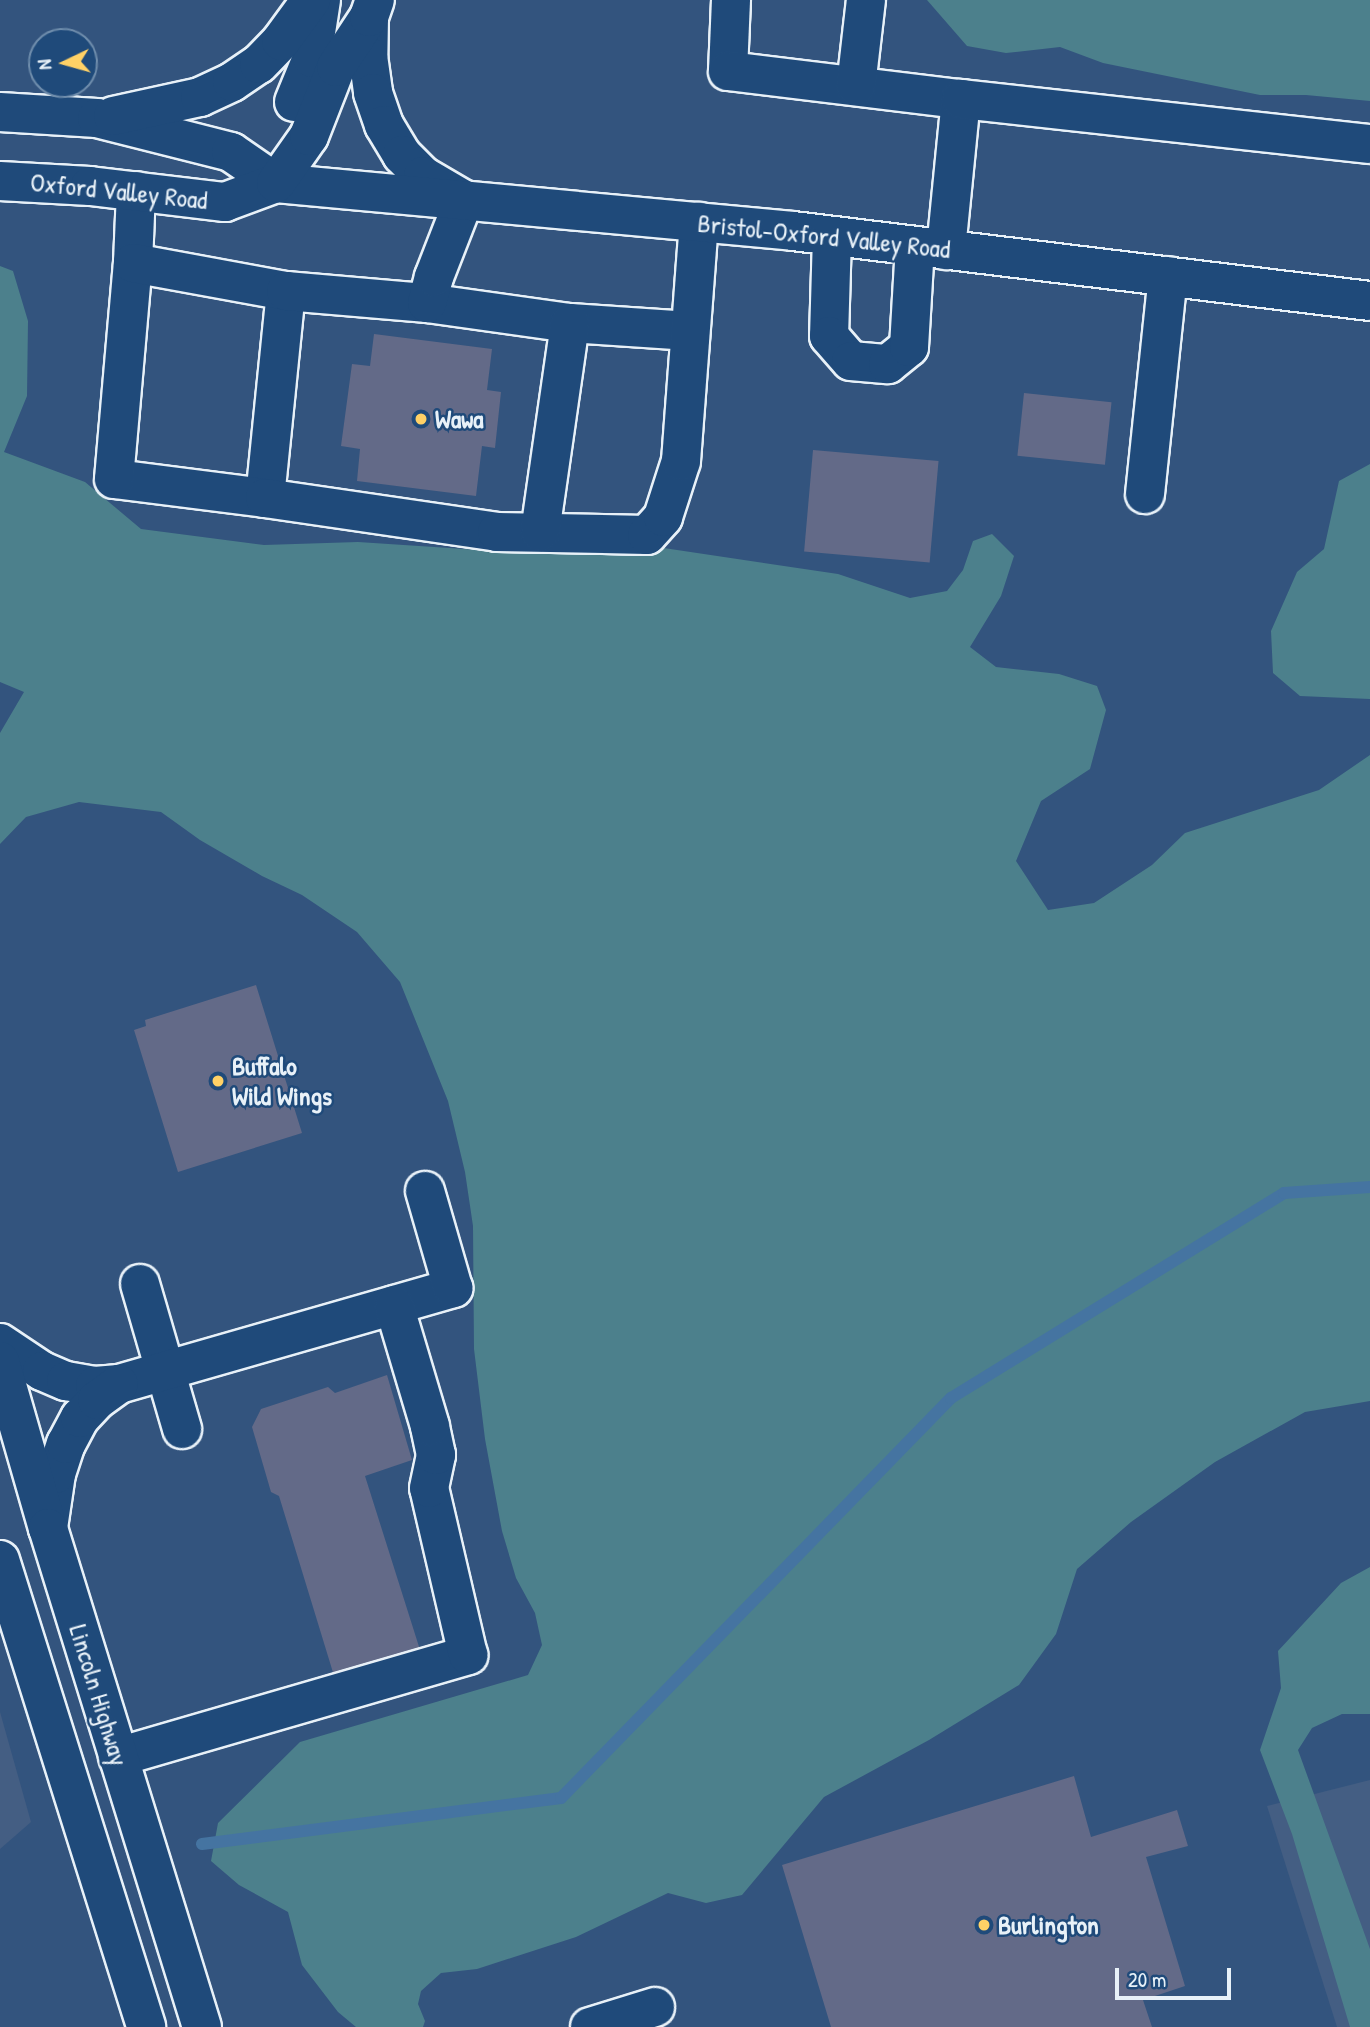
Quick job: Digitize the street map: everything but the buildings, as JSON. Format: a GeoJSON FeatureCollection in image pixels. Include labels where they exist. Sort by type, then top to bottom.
{"type":"FeatureCollection","features":[{"type":"Feature","properties":{"kind":"main road"},"geometry":{"type":"LineString","coordinates":[[97,118],[200,97],[232,82],[259,64],[274,49],[311,0]]}},
{"type":"Feature","properties":{"kind":"main road"},"geometry":{"type":"LineString","coordinates":[[276,183],[285,125],[312,58],[321,0]]}},
{"type":"Feature","properties":{"kind":"main road"},"geometry":{"type":"LineString","coordinates":[[731,0],[728,71],[1370,144]]}},
{"type":"Feature","properties":{"kind":"main road"},"geometry":{"type":"LineString","coordinates":[[856,86],[866,0]]}},
{"type":"Feature","properties":{"kind":"main road"},"geometry":{"type":"LineString","coordinates":[[276,183],[309,135],[337,67],[372,8]]}},
{"type":"Feature","properties":{"kind":"main road"},"geometry":{"type":"LineString","coordinates":[[372,8],[370,69],[373,93],[384,125],[402,155],[423,176],[464,200],[434,277],[428,303]]}},
{"type":"Feature","properties":{"kind":"main road"},"geometry":{"type":"LineString","coordinates":[[832,236],[829,336],[851,361],[888,364],[909,347],[961,99]]}},
{"type":"Feature","properties":{"kind":"main road","name":"Oxford Valley Road"},"geometry":{"type":"LineString","coordinates":[[0,112],[97,118],[231,152],[276,183]]}},
{"type":"Feature","properties":{"kind":"main road","name":"Oxford Valley Road"},"geometry":{"type":"LineString","coordinates":[[0,180],[136,191],[225,202],[276,183]]}},
{"type":"Feature","properties":{"kind":"main road","name":"Bristol-Oxford Valley Road"},"geometry":{"type":"LineString","coordinates":[[276,183],[832,236],[1370,301]]}},
{"type":"Feature","properties":{"kind":"main road"},"geometry":{"type":"LineString","coordinates":[[136,191],[133,263],[114,480],[265,498],[497,532],[647,535],[663,517],[681,461],[699,222]]}},
{"type":"Feature","properties":{"kind":"main road"},"geometry":{"type":"LineString","coordinates":[[133,263],[286,291],[428,303],[570,323],[690,331]]}},
{"type":"Feature","properties":{"kind":"main road"},"geometry":{"type":"LineString","coordinates":[[1146,494],[1168,276]]}},
{"type":"Feature","properties":{"kind":"main road"},"geometry":{"type":"LineString","coordinates":[[265,498],[286,291]]}},
{"type":"Feature","properties":{"kind":"main road"},"geometry":{"type":"LineString","coordinates":[[540,533],[570,323]]}},
{"type":"Feature","properties":{"kind":"main road"},"geometry":{"type":"LineString","coordinates":[[0,1343],[30,1364],[66,1381],[95,1386],[119,1384],[453,1288],[425,1191]]}},
{"type":"Feature","properties":{"kind":"main road"},"geometry":{"type":"LineString","coordinates":[[140,1284],[182,1429]]}},
{"type":"Feature","properties":{"kind":"main road"},"geometry":{"type":"LineString","coordinates":[[118,1757],[468,1656],[429,1488],[436,1455],[430,1426],[394,1305]]}},
{"type":"Feature","properties":{"kind":"main road","name":"Lincoln Highway"},"geometry":{"type":"LineString","coordinates":[[0,1361],[48,1528],[202,2027]]}},
{"type":"Feature","properties":{"kind":"main road"},"geometry":{"type":"LineString","coordinates":[[48,1528],[56,1474],[66,1444],[80,1418],[97,1400],[119,1384]]}},
{"type":"Feature","properties":{"kind":"main road","name":"Lincoln Highway"},"geometry":{"type":"LineString","coordinates":[[0,1560],[6,1596],[99,1875],[146,2027]]}},
{"type":"Feature","properties":{"kind":"main road"},"geometry":{"type":"LineString","coordinates":[[99,1875],[125,2027]]}},
{"type":"Feature","properties":{"kind":"main road"},"geometry":{"type":"LineString","coordinates":[[590,2027],[655,2007]]}},
{"type":"Feature","properties":{"kind":"shaded area"},"geometry":{"type":"Polygon","coordinates":[[[0,1712],[31,1822],[0,1849],[0,1712]]]}},
{"type":"Feature","properties":{"kind":"shaded area"},"geometry":{"type":"Polygon","coordinates":[[[1370,1780],[1370,2027],[1337,2027],[1267,1806],[1370,1780]]]}},
{"type":"Feature","properties":{"kind":"green space"},"geometry":{"type":"Polygon","coordinates":[[[927,0],[1370,0],[1370,101],[1306,95],[1260,95],[1103,63],[1060,47],[1006,53],[967,46],[927,0]]]}},
{"type":"Feature","properties":{"kind":"green space"},"geometry":{"type":"Polygon","coordinates":[[[0,266],[13,271],[28,321],[27,396],[4,452],[85,482],[141,529],[264,545],[358,542],[495,551],[657,547],[838,574],[910,598],[947,591],[963,570],[973,541],[992,534],[1014,556],[1001,596],[970,647],[996,667],[1059,674],[1097,686],[1106,710],[1090,769],[1041,801],[1016,861],[1048,910],[1094,903],[1152,865],[1185,833],[1319,790],[1370,755],[1370,1401],[1305,1412],[1215,1462],[1131,1522],[1077,1569],[1056,1634],[1019,1685],[929,1740],[824,1797],[742,1895],[706,1903],[668,1893],[576,1937],[477,1969],[441,1973],[421,1991],[418,2004],[425,2021],[423,2027],[356,2027],[338,2012],[302,1965],[288,1912],[239,1885],[211,1861],[218,1823],[300,1742],[528,1675],[542,1645],[535,1613],[516,1578],[502,1531],[485,1439],[474,1349],[473,1226],[465,1172],[448,1101],[400,982],[357,932],[302,895],[262,876],[200,840],[161,812],[79,802],[26,817],[0,844],[0,733],[24,692],[0,682],[0,266]]]}},
{"type":"Feature","properties":{"kind":"green space"},"geometry":{"type":"Polygon","coordinates":[[[1370,464],[1370,699],[1300,696],[1273,673],[1271,631],[1297,572],[1324,549],[1339,481],[1370,464]]]}},
{"type":"Feature","properties":{"kind":"green space"},"geometry":{"type":"Polygon","coordinates":[[[1370,1567],[1370,1714],[1342,1714],[1312,1728],[1298,1750],[1370,1949],[1370,2027],[1350,2027],[1292,1834],[1260,1750],[1281,1688],[1278,1651],[1341,1583],[1370,1567]]]}},
{"type":"Feature","properties":{"kind":"waterway"},"geometry":{"type":"LineString","coordinates":[[202,1844],[561,1798],[951,1398],[1284,1193],[1370,1187]]}},
{"type":"Feature","properties":{"kind":"place","name":"Wawa"},"geometry":{"type":"Point","coordinates":[421,419]}},
{"type":"Feature","properties":{"kind":"place","name":"Buffalo Wild Wings"},"geometry":{"type":"Point","coordinates":[218,1081]}},
{"type":"Feature","properties":{"kind":"place","name":"Burlington"},"geometry":{"type":"Point","coordinates":[984,1925]}}]}
